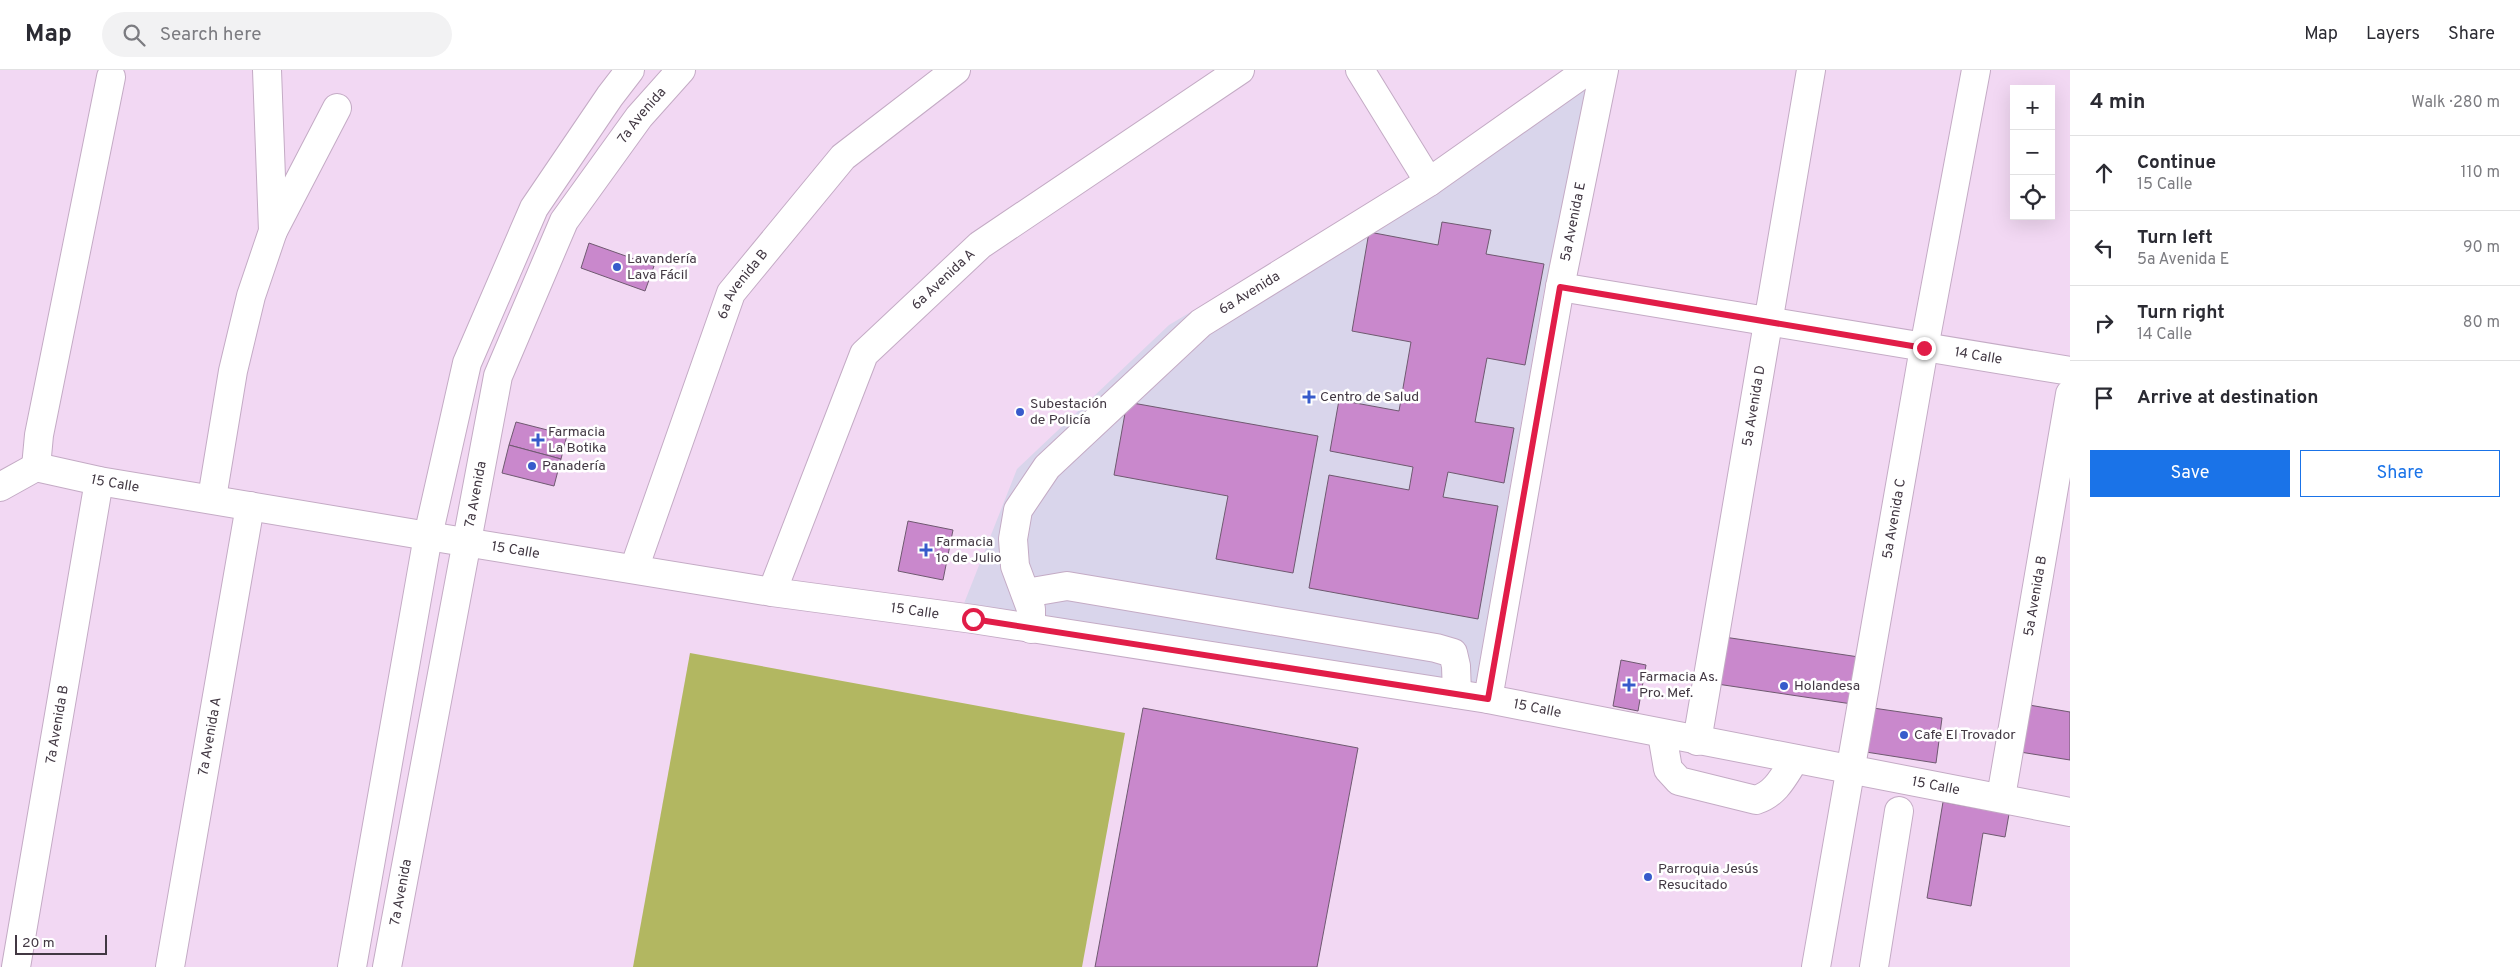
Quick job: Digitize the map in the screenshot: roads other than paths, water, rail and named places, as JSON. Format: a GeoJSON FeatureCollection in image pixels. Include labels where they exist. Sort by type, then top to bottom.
{"type":"FeatureCollection","features":[{"type":"Feature","properties":{"kind":"street"},"geometry":{"type":"LineString","coordinates":[[267,70],[272,231]]}},
{"type":"Feature","properties":{"kind":"street"},"geometry":{"type":"LineString","coordinates":[[352,967],[428,536],[467,364],[534,208],[610,96],[630,70]]}},
{"type":"Feature","properties":{"kind":"street","name":"7a Avenida"},"geometry":{"type":"LineString","coordinates":[[387,967],[465,541],[498,376],[564,221],[639,117],[682,70]]}},
{"type":"Feature","properties":{"kind":"street","name":"6a Avenida B"},"geometry":{"type":"LineString","coordinates":[[634,569],[731,293],[843,157],[956,70]]}},
{"type":"Feature","properties":{"kind":"street","name":"6a Avenida A"},"geometry":{"type":"LineString","coordinates":[[772,592],[864,354],[980,245],[1240,70]]}},
{"type":"Feature","properties":{"kind":"street"},"geometry":{"type":"LineString","coordinates":[[1360,70],[1429,182]]}},
{"type":"Feature","properties":{"kind":"street","name":"6a Avenida"},"geometry":{"type":"LineString","coordinates":[[1031,629],[1031,609],[1016,566],[1014,539],[1018,510],[1047,467],[1201,323],[1429,182],[1588,70]]}},
{"type":"Feature","properties":{"kind":"street","name":"5a Avenida E"},"geometry":{"type":"LineString","coordinates":[[1488,699],[1560,287],[1604,70]]}},
{"type":"Feature","properties":{"kind":"street","name":"5a Avenida D"},"geometry":{"type":"LineString","coordinates":[[1697,741],[1811,70]]}},
{"type":"Feature","properties":{"kind":"street","name":"5a Avenida C"},"geometry":{"type":"LineString","coordinates":[[1816,967],[1852,770],[1924,348],[1976,70]]}},
{"type":"Feature","properties":{"kind":"street"},"geometry":{"type":"LineString","coordinates":[[0,487],[36,467],[39,435],[112,77]]}},
{"type":"Feature","properties":{"kind":"street"},"geometry":{"type":"LineString","coordinates":[[212,498],[233,371],[251,296],[272,231],[337,108]]}},
{"type":"Feature","properties":{"kind":"street","name":"14 Calle"},"geometry":{"type":"LineString","coordinates":[[1560,287],[2070,371]]}},
{"type":"Feature","properties":{"kind":"street","name":"5a Avenida B"},"geometry":{"type":"LineString","coordinates":[[2001,797],[2070,394]]}},
{"type":"Feature","properties":{"kind":"street","name":"15 Calle"},"geometry":{"type":"LineString","coordinates":[[36,467],[250,506],[772,592],[973,619],[1488,699],[1697,741],[2001,797],[2070,812]]}},
{"type":"Feature","properties":{"kind":"street","name":"7a Avenida B"},"geometry":{"type":"LineString","coordinates":[[16,967],[99,480]]}},
{"type":"Feature","properties":{"kind":"street","name":"7a Avenida A"},"geometry":{"type":"LineString","coordinates":[[170,967],[250,506]]}},
{"type":"Feature","properties":{"kind":"street"},"geometry":{"type":"LineString","coordinates":[[1026,593],[1067,586],[1436,648],[1453,653],[1456,666],[1457,694]]}},
{"type":"Feature","properties":{"kind":"street"},"geometry":{"type":"LineString","coordinates":[[1662,734],[1666,763],[1672,776],[1679,780],[1756,800],[1767,797],[1774,790],[1795,759]]}},
{"type":"Feature","properties":{"kind":"street"},"geometry":{"type":"LineString","coordinates":[[1874,967],[1899,811]]}},
{"type":"Feature","properties":{"kind":"place","name":"Lavandería Lava Fácil"},"geometry":{"type":"Point","coordinates":[617,267]}},
{"type":"Feature","properties":{"kind":"place","name":"Centro de Salud"},"geometry":{"type":"Point","coordinates":[1309,397]}},
{"type":"Feature","properties":{"kind":"place","name":"Subestación de Policía"},"geometry":{"type":"Point","coordinates":[1020,412]}},
{"type":"Feature","properties":{"kind":"place","name":"Farmacia La Botika"},"geometry":{"type":"Point","coordinates":[538,440]}},
{"type":"Feature","properties":{"kind":"place","name":"Panadería"},"geometry":{"type":"Point","coordinates":[532,466]}},
{"type":"Feature","properties":{"kind":"place","name":"Farmacia 1o de Julio"},"geometry":{"type":"Point","coordinates":[926,550]}},
{"type":"Feature","properties":{"kind":"place","name":"Farmacia As. Pro. Mef."},"geometry":{"type":"Point","coordinates":[1629,685]}},
{"type":"Feature","properties":{"kind":"place","name":"Holandesa"},"geometry":{"type":"Point","coordinates":[1784,686]}},
{"type":"Feature","properties":{"kind":"place","name":"Cafe El Trovador"},"geometry":{"type":"Point","coordinates":[1904,735]}},
{"type":"Feature","properties":{"kind":"place","name":"Parroquia Jesús Resucitado"},"geometry":{"type":"Point","coordinates":[1648,877]}}]}
